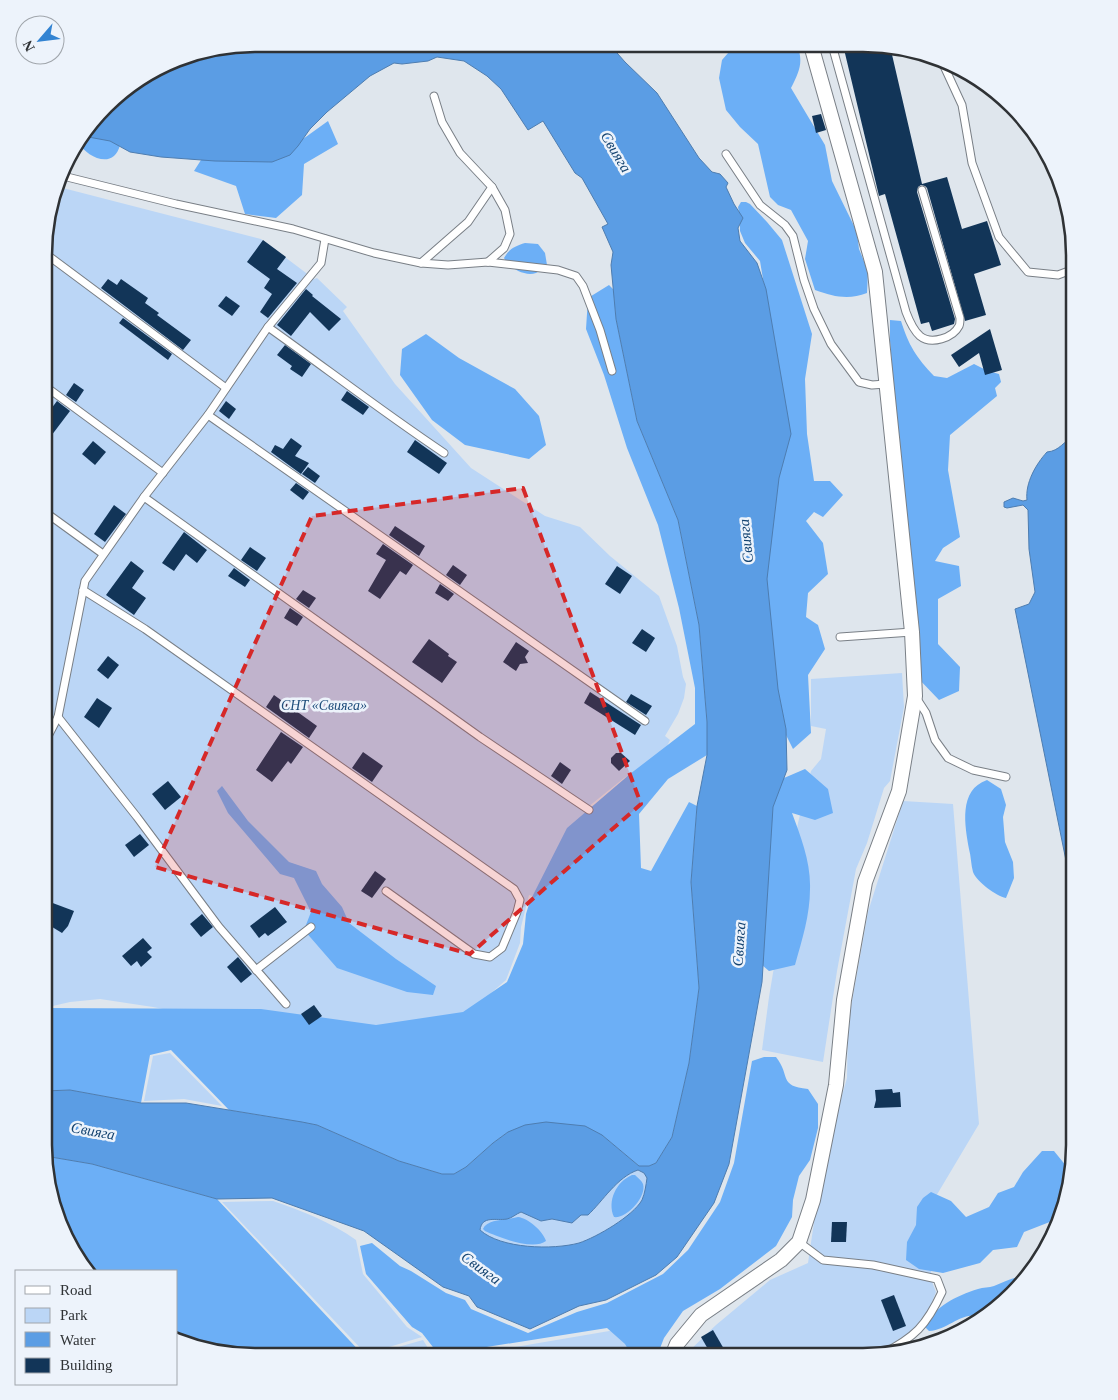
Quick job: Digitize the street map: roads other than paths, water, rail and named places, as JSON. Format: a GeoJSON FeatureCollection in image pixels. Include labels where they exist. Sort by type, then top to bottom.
{"type":"FeatureCollection","features":[{"type":"Feature","properties":{"kind":"street"},"geometry":{"type":"LineString","coordinates":[[675,1348],[701,1315],[781,1260],[799,1242],[813,1200],[836,1085],[844,1000],[865,882],[899,791],[915,696],[912,632],[875,272],[813,52]]}},
{"type":"Feature","properties":{"kind":"lane"},"geometry":{"type":"LineString","coordinates":[[834,52],[906,312],[911,324],[920,336],[929,341],[942,340],[960,326],[960,318],[922,190]]}},
{"type":"Feature","properties":{"kind":"lane"},"geometry":{"type":"LineString","coordinates":[[946,70],[962,106],[972,163],[999,237],[1028,272],[1058,274],[1066,272]]}},
{"type":"Feature","properties":{"kind":"lane"},"geometry":{"type":"LineString","coordinates":[[434,96],[442,122],[460,153],[492,187],[505,210],[510,234],[504,248],[488,262]]}},
{"type":"Feature","properties":{"kind":"lane"},"geometry":{"type":"LineString","coordinates":[[726,154],[760,205],[785,225],[793,236],[804,280],[830,344],[859,382],[872,385],[886,384]]}},
{"type":"Feature","properties":{"kind":"lane"},"geometry":{"type":"LineString","coordinates":[[68,177],[176,204],[293,229],[421,263],[448,265],[488,262],[558,270],[576,276],[583,286],[600,330],[612,371]]}},
{"type":"Feature","properties":{"kind":"lane"},"geometry":{"type":"LineString","coordinates":[[421,263],[468,222],[492,187]]}},
{"type":"Feature","properties":{"kind":"lane"},"geometry":{"type":"LineString","coordinates":[[52,729],[58,717],[82,590],[86,581],[144,497],[208,415],[268,327],[322,263],[325,239]]}},
{"type":"Feature","properties":{"kind":"lane"},"geometry":{"type":"LineString","coordinates":[[52,258],[226,388]]}},
{"type":"Feature","properties":{"kind":"lane"},"geometry":{"type":"LineString","coordinates":[[268,327],[444,453]]}},
{"type":"Feature","properties":{"kind":"lane"},"geometry":{"type":"LineString","coordinates":[[52,391],[163,473]]}},
{"type":"Feature","properties":{"kind":"lane"},"geometry":{"type":"LineString","coordinates":[[208,415],[645,721]]}},
{"type":"Feature","properties":{"kind":"lane"},"geometry":{"type":"LineString","coordinates":[[144,497],[480,737],[589,810]]}},
{"type":"Feature","properties":{"kind":"lane"},"geometry":{"type":"LineString","coordinates":[[52,517],[103,554]]}},
{"type":"Feature","properties":{"kind":"lane"},"geometry":{"type":"LineString","coordinates":[[82,590],[145,630],[514,889],[520,900],[518,912],[502,948],[490,957],[474,954],[386,891]]}},
{"type":"Feature","properties":{"kind":"lane"},"geometry":{"type":"LineString","coordinates":[[840,637],[912,632]]}},
{"type":"Feature","properties":{"kind":"lane"},"geometry":{"type":"LineString","coordinates":[[915,696],[926,712],[935,740],[948,758],[972,770],[1006,777]]}},
{"type":"Feature","properties":{"kind":"lane"},"geometry":{"type":"LineString","coordinates":[[58,717],[137,817],[219,927],[286,1004]]}},
{"type":"Feature","properties":{"kind":"lane"},"geometry":{"type":"LineString","coordinates":[[256,970],[311,927]]}},
{"type":"Feature","properties":{"kind":"lane"},"geometry":{"type":"LineString","coordinates":[[799,1242],[823,1260],[873,1265],[937,1279],[942,1292],[936,1304],[918,1332],[901,1344]]}},
{"type":"Feature","properties":{"kind":"water","name":"Свияга"},"geometry":{"type":"Polygon","coordinates":[[[255,52],[616,52],[657,93],[699,158],[712,172],[720,174],[728,183],[726,187],[743,218],[738,228],[740,241],[757,263],[766,289],[791,434],[779,478],[767,579],[778,689],[786,729],[787,770],[773,807],[762,982],[729,1164],[714,1203],[677,1257],[656,1275],[606,1300],[579,1306],[530,1329],[477,1307],[469,1296],[443,1287],[364,1231],[272,1198],[217,1199],[92,1164],[53,1157],[52,1091],[70,1090],[141,1103],[186,1103],[317,1125],[399,1161],[442,1174],[454,1174],[466,1167],[508,1132],[525,1125],[546,1122],[585,1126],[602,1135],[639,1166],[649,1166],[656,1163],[672,1137],[689,1063],[699,988],[691,882],[697,806],[707,755],[707,722],[699,625],[678,520],[637,421],[616,319],[611,265],[613,252],[602,227],[608,224],[582,178],[575,173],[543,121],[528,130],[501,89],[487,76],[464,61],[437,57],[428,61],[394,63],[370,76],[327,112],[310,129],[290,155],[272,162],[215,161],[161,157],[130,152],[110,141],[91,137],[112,112],[132,94],[165,73],[190,63],[216,56],[255,52]],[[638,1170],[630,1173],[588,1215],[581,1215],[572,1223],[552,1219],[541,1221],[521,1212],[507,1219],[487,1220],[481,1225],[480,1230],[501,1241],[528,1246],[556,1247],[579,1243],[595,1236],[631,1213],[642,1200],[647,1178],[644,1173],[638,1170]]]}},
{"type":"Feature","properties":{"kind":"water"},"geometry":{"type":"Polygon","coordinates":[[[1066,442],[1066,861],[1015,609],[1029,604],[1035,592],[1029,549],[1028,510],[1023,505],[1004,507],[1004,502],[1013,498],[1023,501],[1027,500],[1028,487],[1035,468],[1047,452],[1058,448],[1066,442]]]}},
{"type":"Feature","properties":{"kind":"park label","name":"СНТ «Свияга»"},"geometry":{"type":"Point","coordinates":[324,705]}}]}
